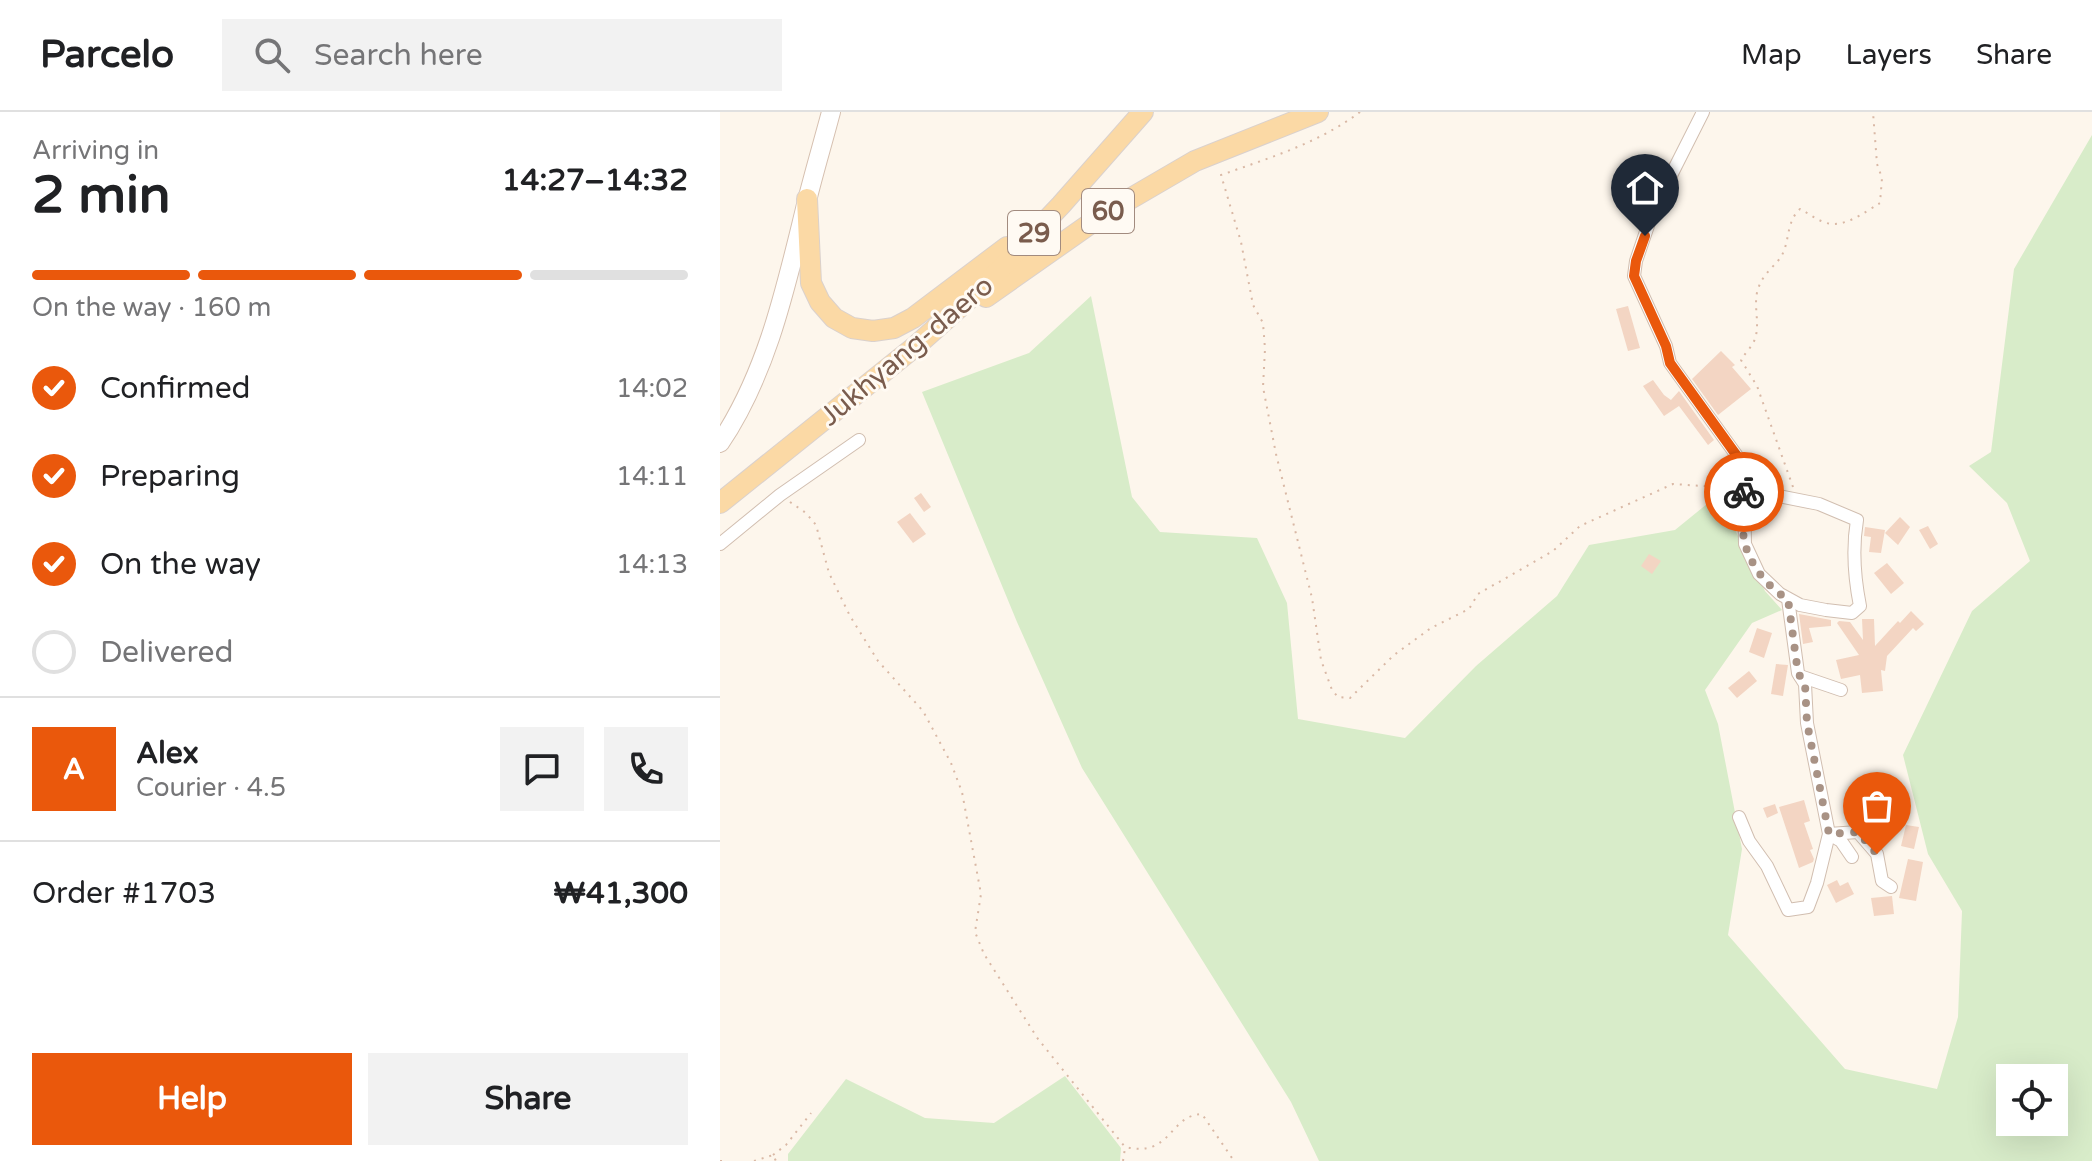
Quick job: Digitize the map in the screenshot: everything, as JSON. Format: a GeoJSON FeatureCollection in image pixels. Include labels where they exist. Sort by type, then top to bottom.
{"type":"FeatureCollection","features":[{"type":"Feature","properties":{"kind":"main road"},"geometry":{"type":"LineString","coordinates":[[720,443],[733,424],[759,367],[784,294],[831,112]]}},
{"type":"Feature","properties":{"kind":"main road","name":"Jukhyang-daero"},"geometry":{"type":"LineString","coordinates":[[720,503],[917,345],[990,280],[1143,112]]}},
{"type":"Feature","properties":{"kind":"main road","name":"60"},"geometry":{"type":"LineString","coordinates":[[917,345],[1117,206],[1195,161],[1318,112]]}},
{"type":"Feature","properties":{"kind":"main road"},"geometry":{"type":"LineString","coordinates":[[807,199],[811,283],[820,302],[834,318],[852,328],[873,331],[894,328],[913,318],[1061,205]]}},
{"type":"Feature","properties":{"kind":"street"},"geometry":{"type":"LineString","coordinates":[[1703,112],[1653,211],[1634,276],[1666,346],[1670,363],[1737,456],[1744,489],[1745,544],[1759,574],[1780,594],[1800,605],[1852,613],[1860,606],[1853,571],[1857,520],[1819,504],[1744,489]]}},
{"type":"Feature","properties":{"kind":"street"},"geometry":{"type":"LineString","coordinates":[[720,544],[780,495],[859,440]]}},
{"type":"Feature","properties":{"kind":"street"},"geometry":{"type":"LineString","coordinates":[[1739,817],[1788,910],[1808,907],[1829,834],[1807,723],[1805,684],[1798,673],[1788,599]]}},
{"type":"Feature","properties":{"kind":"street"},"geometry":{"type":"LineString","coordinates":[[1800,676],[1841,690]]}},
{"type":"Feature","properties":{"kind":"street"},"geometry":{"type":"LineString","coordinates":[[1829,834],[1858,832],[1877,854],[1882,881],[1891,887]]}},
{"type":"Feature","properties":{"kind":"street"},"geometry":{"type":"LineString","coordinates":[[1829,834],[1841,841],[1852,857]]}},
{"type":"Feature","properties":{"kind":"path"},"geometry":{"type":"LineString","coordinates":[[1360,112],[1328,134],[1221,175],[1241,242],[1253,305],[1263,323],[1263,387],[1276,454],[1312,598],[1321,660],[1332,690],[1338,697],[1350,698],[1394,655],[1431,628],[1469,609],[1478,594],[1553,551],[1580,526],[1673,484],[1744,489]]}},
{"type":"Feature","properties":{"kind":"path"},"geometry":{"type":"LineString","coordinates":[[1797,500],[1757,386],[1741,360],[1754,341],[1757,329],[1755,302],[1759,286],[1771,266],[1782,256],[1793,216],[1800,209],[1822,222],[1835,225],[1880,203],[1882,178],[1877,164],[1873,112]]}},
{"type":"Feature","properties":{"kind":"path"},"geometry":{"type":"LineString","coordinates":[[780,495],[806,513],[816,525],[829,573],[850,616],[878,661],[923,711],[951,763],[962,792],[981,894],[975,932],[984,954],[1038,1039],[1125,1147],[1140,1150],[1161,1144],[1185,1119],[1202,1114],[1234,1161]]}},
{"type":"Feature","properties":{"kind":"path"},"geometry":{"type":"LineString","coordinates":[[754,1161],[773,1155],[786,1145],[811,1113]]}},
{"type":"Feature","properties":{"kind":"path"},"geometry":{"type":"LineString","coordinates":[[1123,1161],[1125,1147]]}},
{"type":"Feature","properties":{"kind":"path"},"geometry":{"type":"LineString","coordinates":[[773,1155],[776,1161]]}},
{"type":"Feature","properties":{"kind":"green space"},"geometry":{"type":"Polygon","coordinates":[[[2092,135],[2092,1161],[1319,1161],[1291,1102],[1082,768],[1017,622],[922,392],[1029,353],[1091,296],[1132,497],[1160,532],[1257,538],[1287,603],[1298,719],[1405,738],[1476,666],[1557,596],[1589,545],[1675,530],[1718,495],[1765,591],[1782,610],[1752,623],[1705,690],[1718,724],[1742,849],[1728,935],[1845,1069],[1937,1089],[1958,1017],[1962,911],[1928,854],[1903,755],[1972,611],[2030,561],[2007,503],[1969,466],[1991,452],[2014,269],[2092,135]]]}},
{"type":"Feature","properties":{"kind":"green space"},"geometry":{"type":"Polygon","coordinates":[[[1065,1076],[1121,1148],[1120,1161],[788,1161],[788,1154],[846,1079],[925,1118],[994,1123],[1065,1076]]]}},
{"type":"Feature","properties":{"kind":"building"},"geometry":{"type":"Polygon","coordinates":[[[1628,306],[1640,348],[1628,351],[1616,309],[1628,306]]]}},
{"type":"Feature","properties":{"kind":"building"},"geometry":{"type":"Polygon","coordinates":[[[1721,351],[1751,389],[1718,415],[1692,379],[1721,351]]]}},
{"type":"Feature","properties":{"kind":"building"},"geometry":{"type":"Polygon","coordinates":[[[1653,380],[1671,400],[1679,391],[1714,440],[1708,445],[1679,406],[1664,416],[1643,386],[1653,380]]]}},
{"type":"Feature","properties":{"kind":"building"},"geometry":{"type":"Polygon","coordinates":[[[921,493],[931,507],[924,512],[914,498],[921,493]]]}},
{"type":"Feature","properties":{"kind":"building"},"geometry":{"type":"Polygon","coordinates":[[[910,513],[926,534],[913,543],[897,522],[910,513]]]}},
{"type":"Feature","properties":{"kind":"building"},"geometry":{"type":"Polygon","coordinates":[[[1900,517],[1910,527],[1898,545],[1885,533],[1900,517]]]}},
{"type":"Feature","properties":{"kind":"building"},"geometry":{"type":"Polygon","coordinates":[[[1928,526],[1938,544],[1930,549],[1919,530],[1928,526]]]}},
{"type":"Feature","properties":{"kind":"building"},"geometry":{"type":"Polygon","coordinates":[[[1865,527],[1885,530],[1881,553],[1869,552],[1871,537],[1864,536],[1865,527]]]}},
{"type":"Feature","properties":{"kind":"building"},"geometry":{"type":"Polygon","coordinates":[[[1649,554],[1661,561],[1652,574],[1641,566],[1649,554]]]}},
{"type":"Feature","properties":{"kind":"building"},"geometry":{"type":"Polygon","coordinates":[[[1887,563],[1904,583],[1891,594],[1874,573],[1887,563]]]}},
{"type":"Feature","properties":{"kind":"building"},"geometry":{"type":"Polygon","coordinates":[[[1911,611],[1924,624],[1916,631],[1913,628],[1887,656],[1885,671],[1881,670],[1883,691],[1862,693],[1860,675],[1841,679],[1836,660],[1859,655],[1837,623],[1839,621],[1850,622],[1863,640],[1862,619],[1874,619],[1875,646],[1911,611]]]}},
{"type":"Feature","properties":{"kind":"building"},"geometry":{"type":"Polygon","coordinates":[[[1799,614],[1831,620],[1831,626],[1809,628],[1813,642],[1803,644],[1799,614]]]}},
{"type":"Feature","properties":{"kind":"building"},"geometry":{"type":"Polygon","coordinates":[[[1757,628],[1772,633],[1764,658],[1749,652],[1757,628]]]}},
{"type":"Feature","properties":{"kind":"building"},"geometry":{"type":"Polygon","coordinates":[[[1776,664],[1788,665],[1783,696],[1771,694],[1776,664]]]}},
{"type":"Feature","properties":{"kind":"building"},"geometry":{"type":"Polygon","coordinates":[[[1749,671],[1757,681],[1737,698],[1728,688],[1749,671]]]}},
{"type":"Feature","properties":{"kind":"building"},"geometry":{"type":"Polygon","coordinates":[[[1804,800],[1810,821],[1804,823],[1814,859],[1799,868],[1779,807],[1804,800]]]}},
{"type":"Feature","properties":{"kind":"building"},"geometry":{"type":"Polygon","coordinates":[[[1775,804],[1778,813],[1767,818],[1763,808],[1775,804]]]}},
{"type":"Feature","properties":{"kind":"building"},"geometry":{"type":"Polygon","coordinates":[[[1906,825],[1919,827],[1914,849],[1901,846],[1906,825]]]}},
{"type":"Feature","properties":{"kind":"building"},"geometry":{"type":"Polygon","coordinates":[[[1908,859],[1923,862],[1916,901],[1899,898],[1908,859]]]}},
{"type":"Feature","properties":{"kind":"building"},"geometry":{"type":"Polygon","coordinates":[[[1837,880],[1840,886],[1848,882],[1854,894],[1836,903],[1827,885],[1837,880]]]}},
{"type":"Feature","properties":{"kind":"building"},"geometry":{"type":"Polygon","coordinates":[[[1892,896],[1894,914],[1874,916],[1871,898],[1892,896]]]}},
{"type":"Feature","properties":{"kind":"way so far"},"geometry":{"type":"LineString","coordinates":[[1744,492],[1745,544],[1759,574],[1788,599],[1798,673],[1805,684],[1807,723],[1829,834],[1858,832],[1877,854]]}},
{"type":"Feature","properties":{"kind":"route"},"geometry":{"type":"LineString","coordinates":[[1645,236],[1634,276],[1666,346],[1670,363],[1737,456],[1744,492]]}}]}
